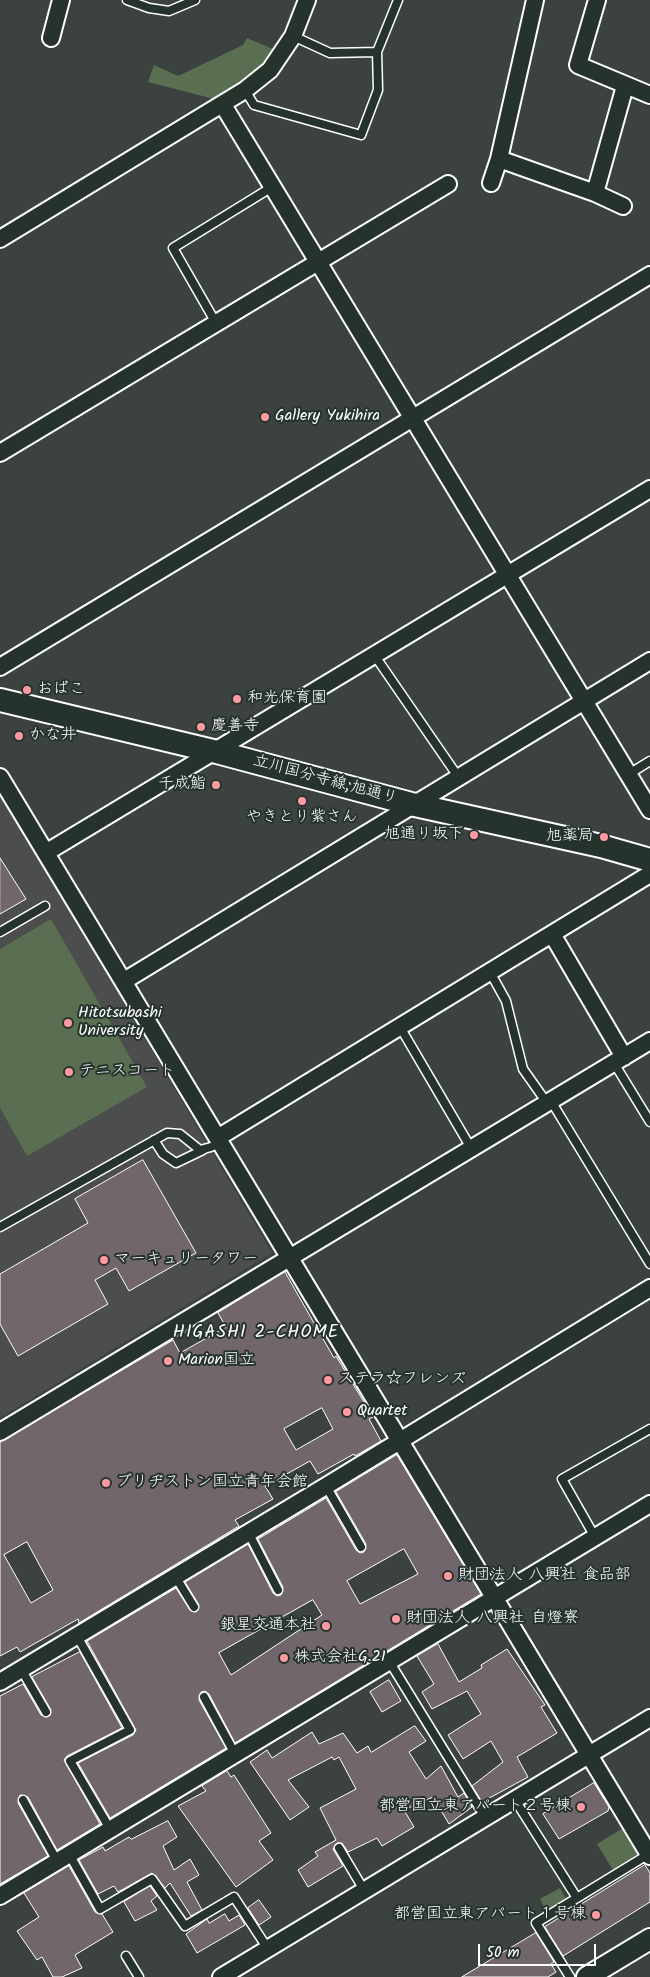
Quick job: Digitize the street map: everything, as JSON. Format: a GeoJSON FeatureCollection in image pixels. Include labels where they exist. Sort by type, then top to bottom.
{"type":"FeatureCollection","features":[{"type":"Feature","properties":{"kind":"main road","name":"立川国分寺線;旭通り"},"geometry":{"type":"LineString","coordinates":[[0,700],[217,752],[415,805],[601,846],[650,860]]}},
{"type":"Feature","properties":{"kind":"street"},"geometry":{"type":"LineString","coordinates":[[51,38],[61,0]]}},
{"type":"Feature","properties":{"kind":"street"},"geometry":{"type":"LineString","coordinates":[[0,239],[245,90],[270,70],[293,36],[307,0]]}},
{"type":"Feature","properties":{"kind":"street"},"geometry":{"type":"LineString","coordinates":[[491,183],[499,159],[534,0]]}},
{"type":"Feature","properties":{"kind":"street"},"geometry":{"type":"LineString","coordinates":[[597,0],[578,66],[650,95]]}},
{"type":"Feature","properties":{"kind":"street"},"geometry":{"type":"LineString","coordinates":[[595,193],[625,86]]}},
{"type":"Feature","properties":{"kind":"street"},"geometry":{"type":"LineString","coordinates":[[223,105],[650,810]]}},
{"type":"Feature","properties":{"kind":"street"},"geometry":{"type":"LineString","coordinates":[[499,159],[595,193],[623,206]]}},
{"type":"Feature","properties":{"kind":"street"},"geometry":{"type":"LineString","coordinates":[[0,453],[448,184]]}},
{"type":"Feature","properties":{"kind":"street"},"geometry":{"type":"LineString","coordinates":[[0,667],[650,275]]}},
{"type":"Feature","properties":{"kind":"street"},"geometry":{"type":"LineString","coordinates":[[47,852],[217,752],[650,490]]}},
{"type":"Feature","properties":{"kind":"street"},"geometry":{"type":"LineString","coordinates":[[124,981],[650,662]]}},
{"type":"Feature","properties":{"kind":"street"},"geometry":{"type":"LineString","coordinates":[[0,777],[124,981],[211,1145],[289,1257],[649,1855]]}},
{"type":"Feature","properties":{"kind":"street"},"geometry":{"type":"LineString","coordinates":[[211,1145],[650,874]]}},
{"type":"Feature","properties":{"kind":"street"},"geometry":{"type":"LineString","coordinates":[[552,934],[619,1060]]}},
{"type":"Feature","properties":{"kind":"street"},"geometry":{"type":"LineString","coordinates":[[0,1432],[650,1041]]}},
{"type":"Feature","properties":{"kind":"street"},"geometry":{"type":"LineString","coordinates":[[0,1682],[650,1288]]}},
{"type":"Feature","properties":{"kind":"street"},"geometry":{"type":"LineString","coordinates":[[0,1896],[650,1504]]}},
{"type":"Feature","properties":{"kind":"street"},"geometry":{"type":"LineString","coordinates":[[222,1977],[650,1718]]}},
{"type":"Feature","properties":{"kind":"street"},"geometry":{"type":"LineString","coordinates":[[587,1977],[650,1939]]}},
{"type":"Feature","properties":{"kind":"lane"},"geometry":{"type":"LineString","coordinates":[[128,0],[169,11],[196,0]]}},
{"type":"Feature","properties":{"kind":"lane"},"geometry":{"type":"LineString","coordinates":[[245,90],[254,105],[361,135],[378,90],[377,52],[398,0]]}},
{"type":"Feature","properties":{"kind":"lane"},"geometry":{"type":"LineString","coordinates":[[293,36],[330,53],[377,52]]}},
{"type":"Feature","properties":{"kind":"lane"},"geometry":{"type":"LineString","coordinates":[[216,323],[173,248],[272,187]]}},
{"type":"Feature","properties":{"kind":"lane"},"geometry":{"type":"LineString","coordinates":[[375,656],[459,778]]}},
{"type":"Feature","properties":{"kind":"lane"},"geometry":{"type":"LineString","coordinates":[[629,774],[650,761]]}},
{"type":"Feature","properties":{"kind":"lane"},"geometry":{"type":"LineString","coordinates":[[0,932],[45,906]]}},
{"type":"Feature","properties":{"kind":"lane"},"geometry":{"type":"LineString","coordinates":[[490,972],[506,1000],[523,1069],[549,1102],[650,1264]]}},
{"type":"Feature","properties":{"kind":"lane"},"geometry":{"type":"LineString","coordinates":[[400,1027],[471,1148]]}},
{"type":"Feature","properties":{"kind":"lane"},"geometry":{"type":"LineString","coordinates":[[619,1060],[650,1122]]}},
{"type":"Feature","properties":{"kind":"lane"},"geometry":{"type":"LineString","coordinates":[[0,1227],[168,1133],[180,1134],[196,1148],[211,1145]]}},
{"type":"Feature","properties":{"kind":"lane"},"geometry":{"type":"LineString","coordinates":[[154,1140],[163,1154],[176,1163],[211,1145]]}},
{"type":"Feature","properties":{"kind":"lane"},"geometry":{"type":"LineString","coordinates":[[595,1537],[562,1479],[650,1429]]}},
{"type":"Feature","properties":{"kind":"lane"},"geometry":{"type":"LineString","coordinates":[[326,1486],[361,1547]]}},
{"type":"Feature","properties":{"kind":"lane"},"geometry":{"type":"LineString","coordinates":[[248,1532],[278,1590]]}},
{"type":"Feature","properties":{"kind":"lane"},"geometry":{"type":"LineString","coordinates":[[175,1576],[194,1607]]}},
{"type":"Feature","properties":{"kind":"lane"},"geometry":{"type":"LineString","coordinates":[[77,1636],[130,1730],[70,1761],[110,1829]]}},
{"type":"Feature","properties":{"kind":"lane"},"geometry":{"type":"LineString","coordinates":[[389,1661],[485,1818]]}},
{"type":"Feature","properties":{"kind":"lane"},"geometry":{"type":"LineString","coordinates":[[22,1669],[46,1712]]}},
{"type":"Feature","properties":{"kind":"lane"},"geometry":{"type":"LineString","coordinates":[[204,1697],[236,1754]]}},
{"type":"Feature","properties":{"kind":"lane"},"geometry":{"type":"LineString","coordinates":[[22,1800],[100,1909],[152,1879],[185,1926],[234,1897],[268,1949]]}},
{"type":"Feature","properties":{"kind":"lane"},"geometry":{"type":"LineString","coordinates":[[515,1800],[577,1898]]}},
{"type":"Feature","properties":{"kind":"lane"},"geometry":{"type":"LineString","coordinates":[[339,1848],[364,1890]]}},
{"type":"Feature","properties":{"kind":"lane"},"geometry":{"type":"LineString","coordinates":[[570,1977],[536,1923],[649,1855]]}},
{"type":"Feature","properties":{"kind":"lane"},"geometry":{"type":"LineString","coordinates":[[126,1956],[139,1977]]}},
{"type":"Feature","properties":{"kind":"shaded area","name":"Hitotsubashi University"},"geometry":{"type":"Polygon","coordinates":[[[0,794],[272,1253],[0,1418],[0,794]]]}},
{"type":"Feature","properties":{"kind":"green space"},"geometry":{"type":"Polygon","coordinates":[[[247,38],[273,49],[255,72],[214,99],[148,82],[154,65],[178,76],[243,45],[247,38]]]}},
{"type":"Feature","properties":{"kind":"green space","name":"テニスコート"},"geometry":{"type":"Polygon","coordinates":[[[51,919],[147,1087],[27,1156],[0,1108],[0,949],[51,919]]]}},
{"type":"Feature","properties":{"kind":"green space"},"geometry":{"type":"Polygon","coordinates":[[[623,1828],[637,1854],[613,1870],[597,1844],[623,1828]]]}},
{"type":"Feature","properties":{"kind":"green space"},"geometry":{"type":"Polygon","coordinates":[[[560,1888],[566,1899],[565,1904],[548,1914],[540,1899],[560,1888]]]}},
{"type":"Feature","properties":{"kind":"building"},"geometry":{"type":"Polygon","coordinates":[[[0,858],[26,899],[0,914],[0,858]]]}},
{"type":"Feature","properties":{"kind":"building","name":"マーキュリータワー"},"geometry":{"type":"Polygon","coordinates":[[[143,1160],[196,1253],[129,1291],[116,1268],[95,1280],[108,1304],[18,1356],[0,1324],[0,1274],[88,1223],[75,1199],[143,1160]]]}},
{"type":"Feature","properties":{"kind":"building"},"geometry":{"type":"Polygon","coordinates":[[[285,1272],[334,1358],[336,1356],[373,1417],[369,1419],[381,1441],[318,1474],[310,1461],[265,1486],[273,1499],[235,1520],[239,1526],[79,1623],[78,1619],[20,1652],[17,1647],[0,1656],[0,1442],[173,1340],[180,1353],[226,1327],[218,1313],[285,1272]],[[322,1408],[284,1429],[296,1450],[333,1429],[322,1408]],[[27,1542],[4,1555],[31,1603],[53,1590],[27,1542]]]}},
{"type":"Feature","properties":{"kind":"building"},"geometry":{"type":"Polygon","coordinates":[[[397,1455],[481,1594],[235,1743],[209,1694],[205,1691],[201,1692],[199,1700],[226,1748],[110,1818],[78,1763],[133,1735],[136,1730],[87,1641],[176,1588],[190,1610],[196,1612],[199,1605],[185,1582],[248,1544],[273,1593],[277,1596],[281,1595],[283,1587],[258,1539],[326,1498],[356,1550],[360,1553],[364,1552],[366,1544],[336,1492],[397,1455]],[[404,1549],[347,1581],[360,1604],[418,1574],[404,1549]],[[313,1600],[219,1653],[231,1675],[322,1615],[313,1600]]]}},
{"type":"Feature","properties":{"kind":"building"},"geometry":{"type":"Polygon","coordinates":[[[438,1644],[459,1682],[482,1668],[481,1665],[507,1649],[545,1705],[541,1707],[557,1733],[517,1757],[528,1777],[482,1802],[472,1786],[503,1762],[491,1741],[463,1759],[448,1735],[481,1714],[467,1691],[432,1709],[422,1692],[434,1684],[417,1656],[438,1644]]]}},
{"type":"Feature","properties":{"kind":"building"},"geometry":{"type":"Polygon","coordinates":[[[80,1652],[122,1728],[67,1756],[64,1760],[100,1824],[57,1850],[28,1797],[20,1795],[18,1803],[48,1856],[0,1884],[0,1696],[23,1684],[41,1715],[48,1717],[51,1710],[32,1677],[80,1652]]]}},
{"type":"Feature","properties":{"kind":"building"},"geometry":{"type":"Polygon","coordinates":[[[389,1680],[401,1701],[382,1712],[370,1692],[389,1680]]]}},
{"type":"Feature","properties":{"kind":"building"},"geometry":{"type":"Polygon","coordinates":[[[415,1726],[426,1741],[409,1752],[426,1779],[441,1766],[458,1797],[464,1793],[472,1807],[449,1824],[433,1797],[404,1810],[414,1827],[382,1846],[377,1838],[348,1852],[342,1843],[337,1843],[333,1849],[343,1866],[308,1887],[298,1870],[318,1856],[315,1852],[336,1840],[320,1808],[356,1789],[339,1757],[334,1760],[332,1757],[288,1780],[309,1807],[290,1820],[250,1762],[267,1750],[272,1758],[312,1732],[319,1744],[343,1733],[357,1753],[368,1746],[371,1752],[415,1726]]]}},
{"type":"Feature","properties":{"kind":"building"},"geometry":{"type":"Polygon","coordinates":[[[227,1771],[231,1777],[234,1775],[271,1833],[259,1841],[273,1860],[236,1887],[178,1806],[206,1791],[202,1786],[227,1771]]]}},
{"type":"Feature","properties":{"kind":"building","name":"都営国立東アパート２号棟"},"geometry":{"type":"Polygon","coordinates":[[[594,1783],[609,1807],[608,1811],[559,1839],[543,1814],[594,1783]]]}},
{"type":"Feature","properties":{"kind":"building"},"geometry":{"type":"Polygon","coordinates":[[[168,1821],[177,1837],[163,1846],[174,1870],[190,1859],[199,1875],[187,1882],[202,1910],[191,1916],[170,1883],[165,1888],[152,1873],[118,1892],[114,1886],[98,1894],[79,1860],[103,1847],[105,1851],[129,1837],[131,1839],[168,1821]]]}},
{"type":"Feature","properties":{"kind":"building","name":"都営国立東アパート１号棟"},"geometry":{"type":"Polygon","coordinates":[[[645,1865],[650,1873],[650,1902],[563,1956],[545,1927],[645,1865]]]}},
{"type":"Feature","properties":{"kind":"building"},"geometry":{"type":"Polygon","coordinates":[[[69,1866],[95,1912],[102,1914],[113,1932],[75,1955],[82,1968],[62,1977],[53,1977],[42,1957],[37,1960],[17,1931],[39,1917],[24,1893],[69,1866]]]}},
{"type":"Feature","properties":{"kind":"building"},"geometry":{"type":"Polygon","coordinates":[[[150,1886],[157,1896],[151,1901],[157,1910],[135,1921],[124,1902],[150,1886]]]}},
{"type":"Feature","properties":{"kind":"building"},"geometry":{"type":"Polygon","coordinates":[[[259,1900],[271,1917],[259,1925],[248,1908],[259,1900]]]}},
{"type":"Feature","properties":{"kind":"building"},"geometry":{"type":"Polygon","coordinates":[[[225,1914],[229,1921],[239,1915],[245,1925],[197,1953],[186,1934],[207,1919],[209,1923],[225,1914]]]}},
{"type":"Feature","properties":{"kind":"building"},"geometry":{"type":"Polygon","coordinates":[[[536,1933],[554,1962],[551,1964],[556,1972],[548,1977],[462,1977],[536,1933]]]}},
{"type":"Feature","properties":{"kind":"place","name":"Gallery Yukihira"},"geometry":{"type":"Point","coordinates":[265,417]}},
{"type":"Feature","properties":{"kind":"place","name":"おばこ"},"geometry":{"type":"Point","coordinates":[27,690]}},
{"type":"Feature","properties":{"kind":"place","name":"和光保育園"},"geometry":{"type":"Point","coordinates":[237,699]}},
{"type":"Feature","properties":{"kind":"place","name":"慶善寺"},"geometry":{"type":"Point","coordinates":[201,727]}},
{"type":"Feature","properties":{"kind":"place","name":"かな井"},"geometry":{"type":"Point","coordinates":[19,736]}},
{"type":"Feature","properties":{"kind":"place","name":"千成鮨"},"geometry":{"type":"Point","coordinates":[216,785]}},
{"type":"Feature","properties":{"kind":"place","name":"やきとり紫さん"},"geometry":{"type":"Point","coordinates":[302,801]}},
{"type":"Feature","properties":{"kind":"place","name":"旭通り坂下"},"geometry":{"type":"Point","coordinates":[474,835]}},
{"type":"Feature","properties":{"kind":"place","name":"旭薬局"},"geometry":{"type":"Point","coordinates":[604,837]}},
{"type":"Feature","properties":{"kind":"place","name":"Hitotsubashi University"},"geometry":{"type":"Point","coordinates":[68,1023]}},
{"type":"Feature","properties":{"kind":"place","name":"テニスコート"},"geometry":{"type":"Point","coordinates":[69,1072]}},
{"type":"Feature","properties":{"kind":"place","name":"マーキュリータワー"},"geometry":{"type":"Point","coordinates":[104,1260]}},
{"type":"Feature","properties":{"kind":"place","name":"Marion国立"},"geometry":{"type":"Point","coordinates":[168,1361]}},
{"type":"Feature","properties":{"kind":"place","name":"ステラ☆フレンズ"},"geometry":{"type":"Point","coordinates":[328,1380]}},
{"type":"Feature","properties":{"kind":"place","name":"Quartet"},"geometry":{"type":"Point","coordinates":[347,1412]}},
{"type":"Feature","properties":{"kind":"place","name":"ブリヂストン国立青年会館"},"geometry":{"type":"Point","coordinates":[106,1483]}},
{"type":"Feature","properties":{"kind":"place","name":"財団法人 八興社 食品部"},"geometry":{"type":"Point","coordinates":[448,1576]}},
{"type":"Feature","properties":{"kind":"place","name":"財団法人 八興社 自燈寮"},"geometry":{"type":"Point","coordinates":[396,1619]}},
{"type":"Feature","properties":{"kind":"place","name":"銀星交通本社"},"geometry":{"type":"Point","coordinates":[326,1626]}},
{"type":"Feature","properties":{"kind":"place","name":"株式会社G.21"},"geometry":{"type":"Point","coordinates":[284,1658]}},
{"type":"Feature","properties":{"kind":"place","name":"都営国立東アパート２号棟"},"geometry":{"type":"Point","coordinates":[581,1807]}},
{"type":"Feature","properties":{"kind":"place","name":"都営国立東アパート１号棟"},"geometry":{"type":"Point","coordinates":[596,1915]}},
{"type":"Feature","properties":{"kind":"district","name":"HIGASHI 2-CHOME"},"geometry":{"type":"Point","coordinates":[256,1334]}}]}
